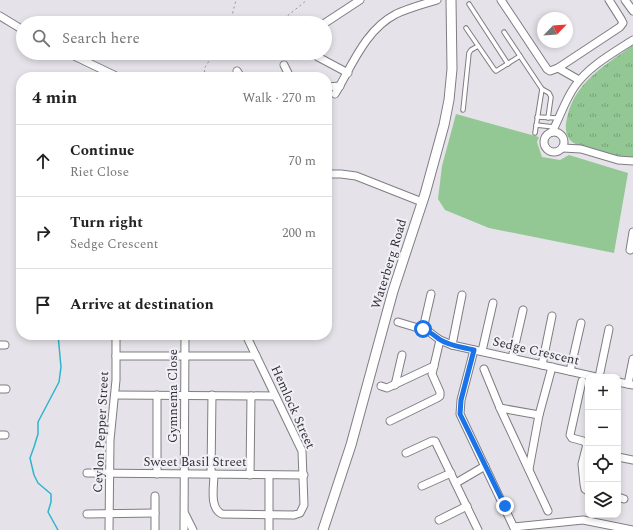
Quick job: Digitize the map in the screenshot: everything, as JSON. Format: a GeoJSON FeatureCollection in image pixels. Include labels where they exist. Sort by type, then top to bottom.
{"type":"FeatureCollection","features":[{"type":"Feature","properties":{"kind":"street"},"geometry":{"type":"LineString","coordinates":[[332,18],[360,0]]}},
{"type":"Feature","properties":{"kind":"street"},"geometry":{"type":"LineString","coordinates":[[335,94],[366,41],[382,24],[398,14],[437,0]]}},
{"type":"Feature","properties":{"kind":"street","name":"Waterberg Road"},"geometry":{"type":"LineString","coordinates":[[323,530],[351,445],[393,291],[422,202],[440,140],[449,100],[452,57],[451,0]]}},
{"type":"Feature","properties":{"kind":"street"},"geometry":{"type":"LineString","coordinates":[[501,0],[547,69],[550,71],[558,68],[620,27],[623,23],[609,0]]}},
{"type":"Feature","properties":{"kind":"street"},"geometry":{"type":"LineString","coordinates":[[625,0],[633,11]]}},
{"type":"Feature","properties":{"kind":"street"},"geometry":{"type":"LineString","coordinates":[[0,16],[16,26]]}},
{"type":"Feature","properties":{"kind":"street"},"geometry":{"type":"LineString","coordinates":[[633,40],[594,66],[579,80],[569,96],[553,130],[545,138],[544,144],[547,149],[555,152],[562,148],[581,149],[618,160],[633,161]]}},
{"type":"Feature","properties":{"kind":"street"},"geometry":{"type":"LineString","coordinates":[[83,60],[108,72]]}},
{"type":"Feature","properties":{"kind":"street"},"geometry":{"type":"LineString","coordinates":[[324,60],[348,73]]}},
{"type":"Feature","properties":{"kind":"street"},"geometry":{"type":"LineString","coordinates":[[284,65],[288,72]]}},
{"type":"Feature","properties":{"kind":"street"},"geometry":{"type":"LineString","coordinates":[[558,68],[579,80]]}},
{"type":"Feature","properties":{"kind":"street"},"geometry":{"type":"LineString","coordinates":[[332,86],[340,86]]}},
{"type":"Feature","properties":{"kind":"street"},"geometry":{"type":"LineString","coordinates":[[560,117],[564,144],[562,148]]}},
{"type":"Feature","properties":{"kind":"street"},"geometry":{"type":"LineString","coordinates":[[553,130],[581,149]]}},
{"type":"Feature","properties":{"kind":"street"},"geometry":{"type":"LineString","coordinates":[[332,174],[356,176],[422,202]]}},
{"type":"Feature","properties":{"kind":"street"},"geometry":{"type":"LineString","coordinates":[[630,250],[633,232]]}},
{"type":"Feature","properties":{"kind":"street"},"geometry":{"type":"LineString","coordinates":[[423,329],[431,294]]}},
{"type":"Feature","properties":{"kind":"street"},"geometry":{"type":"LineString","coordinates":[[452,345],[462,295]]}},
{"type":"Feature","properties":{"kind":"street"},"geometry":{"type":"LineString","coordinates":[[482,351],[493,303]]}},
{"type":"Feature","properties":{"kind":"street"},"geometry":{"type":"LineString","coordinates":[[512,358],[523,310]]}},
{"type":"Feature","properties":{"kind":"street"},"geometry":{"type":"LineString","coordinates":[[542,365],[552,316]]}},
{"type":"Feature","properties":{"kind":"street"},"geometry":{"type":"LineString","coordinates":[[398,322],[428,331],[440,340],[452,345],[474,350]]}},
{"type":"Feature","properties":{"kind":"street"},"geometry":{"type":"LineString","coordinates":[[570,371],[581,323]]}},
{"type":"Feature","properties":{"kind":"street"},"geometry":{"type":"LineString","coordinates":[[599,374],[609,329]]}},
{"type":"Feature","properties":{"kind":"street","name":"Ceylon Pepper Street"},"geometry":{"type":"LineString","coordinates":[[109,530],[110,440],[114,395],[116,340]]}},
{"type":"Feature","properties":{"kind":"street","name":"Gymnema Close"},"geometry":{"type":"LineString","coordinates":[[184,530],[185,340]]}},
{"type":"Feature","properties":{"kind":"street","name":"Hemlock Street"},"geometry":{"type":"LineString","coordinates":[[212,396],[214,504],[217,512],[222,514],[294,515],[302,511],[304,505],[304,475],[302,451],[248,340]]}},
{"type":"Feature","properties":{"kind":"street"},"geometry":{"type":"LineString","coordinates":[[390,421],[439,397],[440,392],[432,376],[440,340]]}},
{"type":"Feature","properties":{"kind":"street","name":"Sedge Crescent"},"geometry":{"type":"LineString","coordinates":[[515,529],[459,411],[474,350],[585,374]]}},
{"type":"Feature","properties":{"kind":"street"},"geometry":{"type":"LineString","coordinates":[[395,384],[402,355]]}},
{"type":"Feature","properties":{"kind":"street"},"geometry":{"type":"LineString","coordinates":[[116,356],[256,356]]}},
{"type":"Feature","properties":{"kind":"street"},"geometry":{"type":"LineString","coordinates":[[630,385],[633,359]]}},
{"type":"Feature","properties":{"kind":"street"},"geometry":{"type":"LineString","coordinates":[[381,386],[387,388],[434,366]]}},
{"type":"Feature","properties":{"kind":"street"},"geometry":{"type":"LineString","coordinates":[[529,469],[539,415],[552,367]]}},
{"type":"Feature","properties":{"kind":"street"},"geometry":{"type":"LineString","coordinates":[[484,369],[500,408],[548,510]]}},
{"type":"Feature","properties":{"kind":"street"},"geometry":{"type":"LineString","coordinates":[[582,381],[570,435],[572,438],[586,443],[587,446]]}},
{"type":"Feature","properties":{"kind":"street"},"geometry":{"type":"LineString","coordinates":[[114,395],[275,396]]}},
{"type":"Feature","properties":{"kind":"street"},"geometry":{"type":"LineString","coordinates":[[157,395],[157,474]]}},
{"type":"Feature","properties":{"kind":"street"},"geometry":{"type":"LineString","coordinates":[[250,475],[251,396]]}},
{"type":"Feature","properties":{"kind":"street"},"geometry":{"type":"LineString","coordinates":[[500,408],[539,415]]}},
{"type":"Feature","properties":{"kind":"street"},"geometry":{"type":"LineString","coordinates":[[406,453],[435,441],[478,530]]}},
{"type":"Feature","properties":{"kind":"street"},"geometry":{"type":"LineString","coordinates":[[585,455],[582,463],[585,488]]}},
{"type":"Feature","properties":{"kind":"street"},"geometry":{"type":"LineString","coordinates":[[621,458],[633,460]]}},
{"type":"Feature","properties":{"kind":"street"},"geometry":{"type":"LineString","coordinates":[[456,483],[470,473],[485,466]]}},
{"type":"Feature","properties":{"kind":"street","name":"Sweet Basil Street"},"geometry":{"type":"LineString","coordinates":[[87,473],[304,475]]}},
{"type":"Feature","properties":{"kind":"street"},"geometry":{"type":"LineString","coordinates":[[422,486],[451,473]]}},
{"type":"Feature","properties":{"kind":"street"},"geometry":{"type":"LineString","coordinates":[[269,475],[269,530]]}},
{"type":"Feature","properties":{"kind":"street"},"geometry":{"type":"LineString","coordinates":[[155,496],[155,530]]}},
{"type":"Feature","properties":{"kind":"street"},"geometry":{"type":"LineString","coordinates":[[439,520],[467,506]]}},
{"type":"Feature","properties":{"kind":"street"},"geometry":{"type":"LineString","coordinates":[[184,512],[193,530]]}},
{"type":"Feature","properties":{"kind":"street"},"geometry":{"type":"LineString","coordinates":[[87,514],[155,513]]}},
{"type":"Feature","properties":{"kind":"street"},"geometry":{"type":"LineString","coordinates":[[515,529],[549,527],[583,520],[601,527],[633,529]]}},
{"type":"Feature","properties":{"kind":"lane"},"geometry":{"type":"LineString","coordinates":[[469,4],[508,64]]}},
{"type":"Feature","properties":{"kind":"lane"},"geometry":{"type":"LineString","coordinates":[[466,28],[494,69],[498,70],[520,56]]}},
{"type":"Feature","properties":{"kind":"lane"},"geometry":{"type":"LineString","coordinates":[[504,32],[542,89],[549,93],[551,97],[548,118]]}},
{"type":"Feature","properties":{"kind":"lane"},"geometry":{"type":"LineString","coordinates":[[463,110],[469,54],[471,50],[478,46]]}},
{"type":"Feature","properties":{"kind":"lane"},"geometry":{"type":"LineString","coordinates":[[535,133],[542,89]]}},
{"type":"Feature","properties":{"kind":"lane"},"geometry":{"type":"LineString","coordinates":[[537,117],[560,117]]}},
{"type":"Feature","properties":{"kind":"lane"},"geometry":{"type":"LineString","coordinates":[[536,125],[553,130]]}},
{"type":"Feature","properties":{"kind":"path"},"geometry":{"type":"LineString","coordinates":[[232,16],[236,0]]}},
{"type":"Feature","properties":{"kind":"path"},"geometry":{"type":"LineString","coordinates":[[285,16],[307,0]]}},
{"type":"Feature","properties":{"kind":"path"},"geometry":{"type":"LineString","coordinates":[[205,72],[204,69],[210,60]]}},
{"type":"Feature","properties":{"kind":"green space"},"geometry":{"type":"Polygon","coordinates":[[[633,45],[633,157],[600,153],[577,145],[569,139],[566,127],[571,105],[577,94],[592,76],[633,45]]]}},
{"type":"Feature","properties":{"kind":"green space"},"geometry":{"type":"Polygon","coordinates":[[[456,114],[539,137],[537,142],[542,157],[560,160],[569,155],[628,173],[614,253],[489,228],[445,210],[438,199],[442,166],[456,114]]]}},
{"type":"Feature","properties":{"kind":"waterway"},"geometry":{"type":"LineString","coordinates":[[58,340],[61,367],[59,382],[38,422],[38,434],[30,458],[34,475],[38,483],[51,494],[51,502],[48,512],[58,530]]}},
{"type":"Feature","properties":{"kind":"route"},"geometry":{"type":"LineString","coordinates":[[423,329],[433,334],[440,340],[452,345],[474,350],[461,400],[460,414],[505,506]]}}]}
